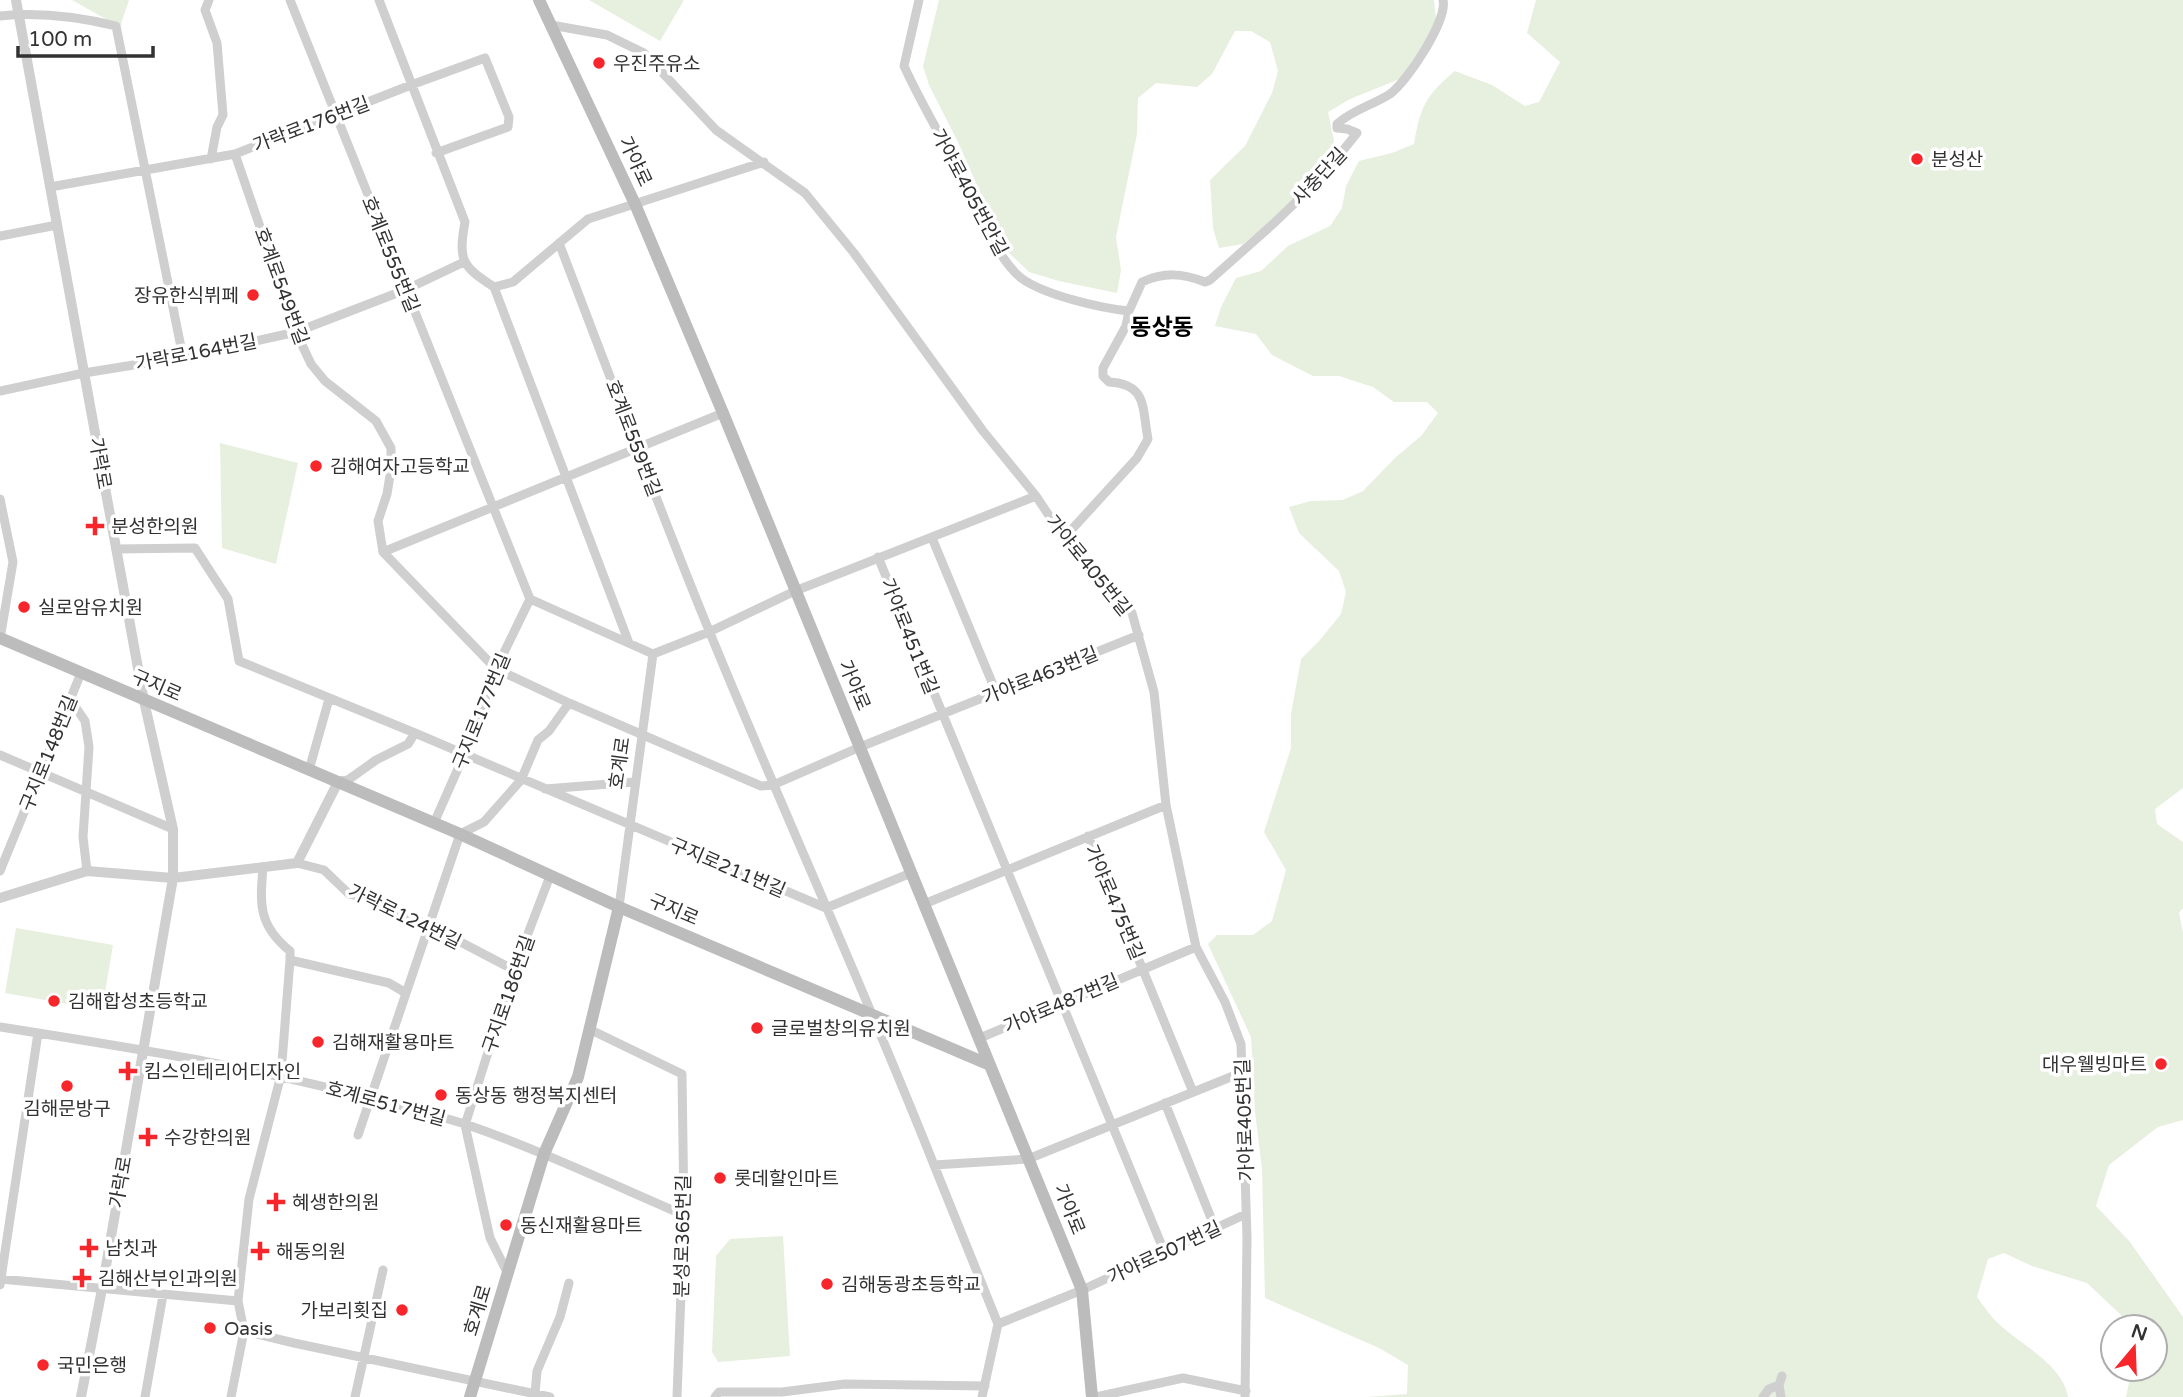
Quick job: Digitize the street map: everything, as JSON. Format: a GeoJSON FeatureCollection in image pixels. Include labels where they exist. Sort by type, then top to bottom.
{"type":"FeatureCollection","features":[{"type":"Feature","properties":{"kind":"main road","name":"가야로"},"geometry":{"type":"LineString","coordinates":[[539,0],[635,204],[723,413],[1082,1290],[1094,1397]]}},
{"type":"Feature","properties":{"kind":"main road","name":"구지로"},"geometry":{"type":"LineString","coordinates":[[0,638],[460,834],[619,907],[990,1065]]}},
{"type":"Feature","properties":{"kind":"main road","name":"호계로"},"geometry":{"type":"LineString","coordinates":[[470,1397],[544,1153],[578,1077],[619,907]]}},
{"type":"Feature","properties":{"kind":"street","name":"가락로"},"geometry":{"type":"LineString","coordinates":[[16,0],[144,701],[173,829],[173,878],[102,1289],[80,1397]]}},
{"type":"Feature","properties":{"kind":"street"},"geometry":{"type":"LineString","coordinates":[[209,0],[205,10],[217,43],[223,115],[216,127],[211,159]]}},
{"type":"Feature","properties":{"kind":"street","name":"호계로555번길"},"geometry":{"type":"LineString","coordinates":[[290,0],[530,599]]}},
{"type":"Feature","properties":{"kind":"street"},"geometry":{"type":"LineString","coordinates":[[379,0],[464,222],[461,243],[464,262],[470,271],[494,288],[629,643]]}},
{"type":"Feature","properties":{"kind":"street","name":"가야로405번안길"},"geometry":{"type":"LineString","coordinates":[[919,0],[904,66],[989,234],[1007,262],[1020,277],[1037,287],[1062,296],[1129,311]]}},
{"type":"Feature","properties":{"kind":"street","name":"사충단길"},"geometry":{"type":"LineString","coordinates":[[1129,311],[1142,282],[1159,274],[1191,277],[1205,282],[1210,280],[1320,179],[1357,133],[1337,128],[1337,124],[1390,94],[1400,85],[1436,30],[1442,15],[1443,0]]}},
{"type":"Feature","properties":{"kind":"street"},"geometry":{"type":"LineString","coordinates":[[0,16],[19,14],[91,20],[116,26],[183,357]]}},
{"type":"Feature","properties":{"kind":"street","name":"가야로405번길"},"geometry":{"type":"LineString","coordinates":[[551,25],[607,35],[644,53],[716,130],[805,193],[854,253],[983,431],[1036,496],[1064,538],[1132,613],[1154,692],[1166,805],[1196,947],[1225,1002],[1241,1044],[1246,1214],[1245,1394]]}},
{"type":"Feature","properties":{"kind":"street","name":"가락로176번길"},"geometry":{"type":"LineString","coordinates":[[50,187],[235,154],[485,58],[509,117],[508,127],[436,153]]}},
{"type":"Feature","properties":{"kind":"street","name":"호계로549번길"},"geometry":{"type":"LineString","coordinates":[[235,154],[296,332],[311,364],[325,382],[376,421],[391,448],[387,494],[378,521],[383,552]]}},
{"type":"Feature","properties":{"kind":"street"},"geometry":{"type":"LineString","coordinates":[[494,288],[513,282],[588,219],[764,162]]}},
{"type":"Feature","properties":{"kind":"street"},"geometry":{"type":"LineString","coordinates":[[0,236],[57,225]]}},
{"type":"Feature","properties":{"kind":"street","name":"호계로559번길"},"geometry":{"type":"LineString","coordinates":[[559,243],[709,632]]}},
{"type":"Feature","properties":{"kind":"street","name":"가락로164번길"},"geometry":{"type":"LineString","coordinates":[[0,391],[84,373],[183,357],[296,332],[405,290],[464,262]]}},
{"type":"Feature","properties":{"kind":"street"},"geometry":{"type":"LineString","coordinates":[[1064,538],[1137,458],[1148,439],[1140,398],[1136,391],[1129,384],[1109,382],[1103,376],[1102,368],[1126,327],[1129,311]]}},
{"type":"Feature","properties":{"kind":"street"},"geometry":{"type":"LineString","coordinates":[[723,413],[383,552],[496,669],[569,704],[761,786],[774,785],[860,747]]}},
{"type":"Feature","properties":{"kind":"street","name":"가야로451번길"},"geometry":{"type":"LineString","coordinates":[[795,591],[1036,496]]}},
{"type":"Feature","properties":{"kind":"street","name":"구지로"},"geometry":{"type":"LineString","coordinates":[[0,499],[13,562],[0,638]]}},
{"type":"Feature","properties":{"kind":"street"},"geometry":{"type":"LineString","coordinates":[[932,538],[996,692]]}},
{"type":"Feature","properties":{"kind":"street","name":"구지로211번길"},"geometry":{"type":"LineString","coordinates":[[116,549],[195,548],[228,599],[239,661],[826,908]]}},
{"type":"Feature","properties":{"kind":"street","name":"가야로451번길"},"geometry":{"type":"LineString","coordinates":[[878,557],[943,715]]}},
{"type":"Feature","properties":{"kind":"street"},"geometry":{"type":"LineString","coordinates":[[530,599],[653,654],[709,632],[795,591]]}},
{"type":"Feature","properties":{"kind":"street","name":"구지로177번길"},"geometry":{"type":"LineString","coordinates":[[434,823],[464,755],[496,669],[530,599]]}},
{"type":"Feature","properties":{"kind":"street","name":"구지로211번길"},"geometry":{"type":"LineString","coordinates":[[709,632],[874,1016]]}},
{"type":"Feature","properties":{"kind":"street","name":"가야로463번길"},"geometry":{"type":"LineString","coordinates":[[860,747],[1139,635]]}},
{"type":"Feature","properties":{"kind":"street","name":"호계로"},"geometry":{"type":"LineString","coordinates":[[619,907],[653,654]]}},
{"type":"Feature","properties":{"kind":"street","name":"구지로148번길"},"geometry":{"type":"LineString","coordinates":[[0,871],[81,673]]}},
{"type":"Feature","properties":{"kind":"street"},"geometry":{"type":"LineString","coordinates":[[0,898],[87,871],[83,836],[89,747],[85,721],[70,699]]}},
{"type":"Feature","properties":{"kind":"street"},"geometry":{"type":"LineString","coordinates":[[309,771],[329,699]]}},
{"type":"Feature","properties":{"kind":"street"},"geometry":{"type":"LineString","coordinates":[[358,1135],[460,834],[484,822],[521,780],[538,740],[549,731],[569,704]]}},
{"type":"Feature","properties":{"kind":"street"},"geometry":{"type":"LineString","coordinates":[[943,715],[1164,1251]]}},
{"type":"Feature","properties":{"kind":"street"},"geometry":{"type":"LineString","coordinates":[[297,863],[338,782],[348,780],[376,760],[408,744],[415,733]]}},
{"type":"Feature","properties":{"kind":"street"},"geometry":{"type":"LineString","coordinates":[[0,755],[173,829]]}},
{"type":"Feature","properties":{"kind":"street"},"geometry":{"type":"LineString","coordinates":[[543,789],[635,782]]}},
{"type":"Feature","properties":{"kind":"street","name":"가야로475번길"},"geometry":{"type":"LineString","coordinates":[[924,904],[1166,805]]}},
{"type":"Feature","properties":{"kind":"street","name":"가야로475번길"},"geometry":{"type":"LineString","coordinates":[[1088,836],[1143,968]]}},
{"type":"Feature","properties":{"kind":"street","name":"가락로124번길"},"geometry":{"type":"LineString","coordinates":[[87,871],[173,878],[297,863],[324,870],[349,894],[369,899],[428,925],[514,971]]}},
{"type":"Feature","properties":{"kind":"street"},"geometry":{"type":"LineString","coordinates":[[231,1397],[244,1331],[238,1301],[249,1199],[281,1075],[290,960],[290,951],[278,942],[262,917],[263,867]]}},
{"type":"Feature","properties":{"kind":"street"},"geometry":{"type":"LineString","coordinates":[[826,908],[911,873]]}},
{"type":"Feature","properties":{"kind":"street","name":"구지로186번길"},"geometry":{"type":"LineString","coordinates":[[508,1274],[490,1238],[466,1125],[514,971],[551,876]]}},
{"type":"Feature","properties":{"kind":"street","name":"가야로487번길"},"geometry":{"type":"LineString","coordinates":[[980,1038],[1196,947]]}},
{"type":"Feature","properties":{"kind":"street"},"geometry":{"type":"LineString","coordinates":[[290,960],[389,983],[406,993]]}},
{"type":"Feature","properties":{"kind":"street","name":"가야로487번길"},"geometry":{"type":"LineString","coordinates":[[1143,968],[1193,1092]]}},
{"type":"Feature","properties":{"kind":"street"},"geometry":{"type":"LineString","coordinates":[[874,1016],[998,1324],[982,1397]]}},
{"type":"Feature","properties":{"kind":"street"},"geometry":{"type":"LineString","coordinates":[[0,1027],[142,1049]]}},
{"type":"Feature","properties":{"kind":"street","name":"분성로365번길"},"geometry":{"type":"LineString","coordinates":[[591,1030],[682,1074],[684,1215],[677,1397]]}},
{"type":"Feature","properties":{"kind":"street"},"geometry":{"type":"LineString","coordinates":[[38,1033],[0,1281],[238,1301]]}},
{"type":"Feature","properties":{"kind":"street","name":"호계로517번길"},"geometry":{"type":"LineString","coordinates":[[142,1049],[281,1075],[370,1098],[466,1125],[544,1153]]}},
{"type":"Feature","properties":{"kind":"street"},"geometry":{"type":"LineString","coordinates":[[934,1165],[1028,1159],[1242,1072]]}},
{"type":"Feature","properties":{"kind":"street"},"geometry":{"type":"LineString","coordinates":[[1165,1103],[1215,1228]]}},
{"type":"Feature","properties":{"kind":"street"},"geometry":{"type":"LineString","coordinates":[[544,1153],[684,1215]]}},
{"type":"Feature","properties":{"kind":"street","name":"가야로507번길"},"geometry":{"type":"LineString","coordinates":[[998,1324],[1082,1290],[1246,1214]]}},
{"type":"Feature","properties":{"kind":"street"},"geometry":{"type":"LineString","coordinates":[[355,1397],[383,1270]]}},
{"type":"Feature","properties":{"kind":"street"},"geometry":{"type":"LineString","coordinates":[[535,1394],[537,1371],[560,1317],[569,1283]]}},
{"type":"Feature","properties":{"kind":"street"},"geometry":{"type":"LineString","coordinates":[[145,1397],[163,1295]]}},
{"type":"Feature","properties":{"kind":"street"},"geometry":{"type":"LineString","coordinates":[[244,1331],[550,1397]]}},
{"type":"Feature","properties":{"kind":"street"},"geometry":{"type":"LineString","coordinates":[[1094,1397],[1183,1378],[1245,1394]]}},
{"type":"Feature","properties":{"kind":"street"},"geometry":{"type":"LineString","coordinates":[[1763,1397],[1780,1381],[1781,1397]]}},
{"type":"Feature","properties":{"kind":"street"},"geometry":{"type":"LineString","coordinates":[[715,1397],[719,1392],[782,1392],[845,1384],[985,1386]]}},
{"type":"Feature","properties":{"kind":"green space"},"geometry":{"type":"Polygon","coordinates":[[[72,0],[129,0],[120,27],[72,0]]]}},
{"type":"Feature","properties":{"kind":"green space"},"geometry":{"type":"Polygon","coordinates":[[[589,0],[684,0],[660,41],[589,0]]]}},
{"type":"Feature","properties":{"kind":"green space"},"geometry":{"type":"Polygon","coordinates":[[[939,0],[1434,0],[1436,19],[1426,46],[1407,76],[1350,99],[1328,112],[1337,156],[1277,216],[1243,244],[1219,248],[1213,228],[1210,180],[1245,146],[1272,93],[1278,71],[1270,42],[1251,31],[1235,31],[1212,74],[1197,87],[1156,83],[1138,98],[1137,134],[1116,237],[1121,270],[1117,293],[1029,272],[1005,249],[958,142],[929,85],[923,66],[939,0]]]}},
{"type":"Feature","properties":{"kind":"green space"},"geometry":{"type":"Polygon","coordinates":[[[1536,0],[2183,0],[2183,788],[2155,809],[2157,824],[2183,842],[2183,908],[2179,913],[2183,933],[2183,1120],[2158,1127],[2109,1165],[2096,1206],[2130,1242],[2183,1317],[2183,1397],[2126,1397],[2129,1383],[2169,1383],[2169,1313],[2119,1313],[2087,1283],[2032,1266],[2004,1253],[1988,1259],[1977,1297],[1998,1323],[2058,1374],[2068,1397],[1367,1397],[1407,1394],[1408,1365],[1379,1348],[1265,1298],[1262,1169],[1255,1112],[1251,1037],[1208,944],[1217,935],[1253,935],[1272,921],[1286,870],[1264,832],[1291,748],[1291,714],[1301,659],[1341,614],[1346,592],[1339,571],[1299,533],[1289,507],[1311,501],[1343,500],[1363,491],[1421,436],[1438,413],[1427,402],[1394,402],[1373,387],[1339,376],[1313,376],[1272,355],[1256,334],[1215,326],[1221,307],[1236,278],[1261,271],[1288,246],[1330,226],[1342,208],[1346,186],[1359,161],[1392,153],[1414,144],[1426,103],[1437,87],[1455,71],[1492,85],[1525,106],[1539,102],[1560,62],[1527,33],[1536,0]]]}},
{"type":"Feature","properties":{"kind":"green space"},"geometry":{"type":"Polygon","coordinates":[[[220,443],[298,463],[276,564],[222,548],[220,443]]]}},
{"type":"Feature","properties":{"kind":"green space"},"geometry":{"type":"Polygon","coordinates":[[[16,928],[113,945],[102,1010],[5,993],[16,928]]]}},
{"type":"Feature","properties":{"kind":"green space"},"geometry":{"type":"Polygon","coordinates":[[[783,1236],[790,1356],[718,1362],[712,1352],[716,1256],[730,1239],[783,1236]]]}},
{"type":"Feature","properties":{"kind":"place","name":"우진주유소"},"geometry":{"type":"Point","coordinates":[599,63]}},
{"type":"Feature","properties":{"kind":"place","name":"분성산"},"geometry":{"type":"Point","coordinates":[1917,159]}},
{"type":"Feature","properties":{"kind":"place","name":"장유한식뷔페"},"geometry":{"type":"Point","coordinates":[253,295]}},
{"type":"Feature","properties":{"kind":"place","name":"김해여자고등학교"},"geometry":{"type":"Point","coordinates":[316,466]}},
{"type":"Feature","properties":{"kind":"place","name":"분성한의원"},"geometry":{"type":"Point","coordinates":[95,526]}},
{"type":"Feature","properties":{"kind":"place","name":"실로암유치원"},"geometry":{"type":"Point","coordinates":[24,607]}},
{"type":"Feature","properties":{"kind":"place","name":"김해합성초등학교"},"geometry":{"type":"Point","coordinates":[54,1001]}},
{"type":"Feature","properties":{"kind":"place","name":"글로벌창의유치원"},"geometry":{"type":"Point","coordinates":[757,1028]}},
{"type":"Feature","properties":{"kind":"place","name":"김해재활용마트"},"geometry":{"type":"Point","coordinates":[318,1042]}},
{"type":"Feature","properties":{"kind":"place","name":"대우웰빙마트"},"geometry":{"type":"Point","coordinates":[2161,1064]}},
{"type":"Feature","properties":{"kind":"place","name":"킴스인테리어디자인"},"geometry":{"type":"Point","coordinates":[128,1071]}},
{"type":"Feature","properties":{"kind":"place","name":"김해문방구"},"geometry":{"type":"Point","coordinates":[67,1086]}},
{"type":"Feature","properties":{"kind":"place","name":"동상동 행정복지센터"},"geometry":{"type":"Point","coordinates":[441,1095]}},
{"type":"Feature","properties":{"kind":"place","name":"수강한의원"},"geometry":{"type":"Point","coordinates":[148,1137]}},
{"type":"Feature","properties":{"kind":"place","name":"롯데할인마트"},"geometry":{"type":"Point","coordinates":[720,1178]}},
{"type":"Feature","properties":{"kind":"place","name":"혜생한의원"},"geometry":{"type":"Point","coordinates":[276,1202]}},
{"type":"Feature","properties":{"kind":"place","name":"동신재활용마트"},"geometry":{"type":"Point","coordinates":[506,1225]}},
{"type":"Feature","properties":{"kind":"place","name":"남칫과"},"geometry":{"type":"Point","coordinates":[89,1248]}},
{"type":"Feature","properties":{"kind":"place","name":"해동의원"},"geometry":{"type":"Point","coordinates":[260,1251]}},
{"type":"Feature","properties":{"kind":"place","name":"김해산부인과의원"},"geometry":{"type":"Point","coordinates":[82,1278]}},
{"type":"Feature","properties":{"kind":"place","name":"김해동광초등학교"},"geometry":{"type":"Point","coordinates":[827,1284]}},
{"type":"Feature","properties":{"kind":"place","name":"가보리횟집"},"geometry":{"type":"Point","coordinates":[402,1310]}},
{"type":"Feature","properties":{"kind":"place","name":"Oasis"},"geometry":{"type":"Point","coordinates":[210,1328]}},
{"type":"Feature","properties":{"kind":"place","name":"국민은행"},"geometry":{"type":"Point","coordinates":[43,1365]}},
{"type":"Feature","properties":{"kind":"district","name":"동상동"},"geometry":{"type":"Point","coordinates":[1162,327]}}]}
